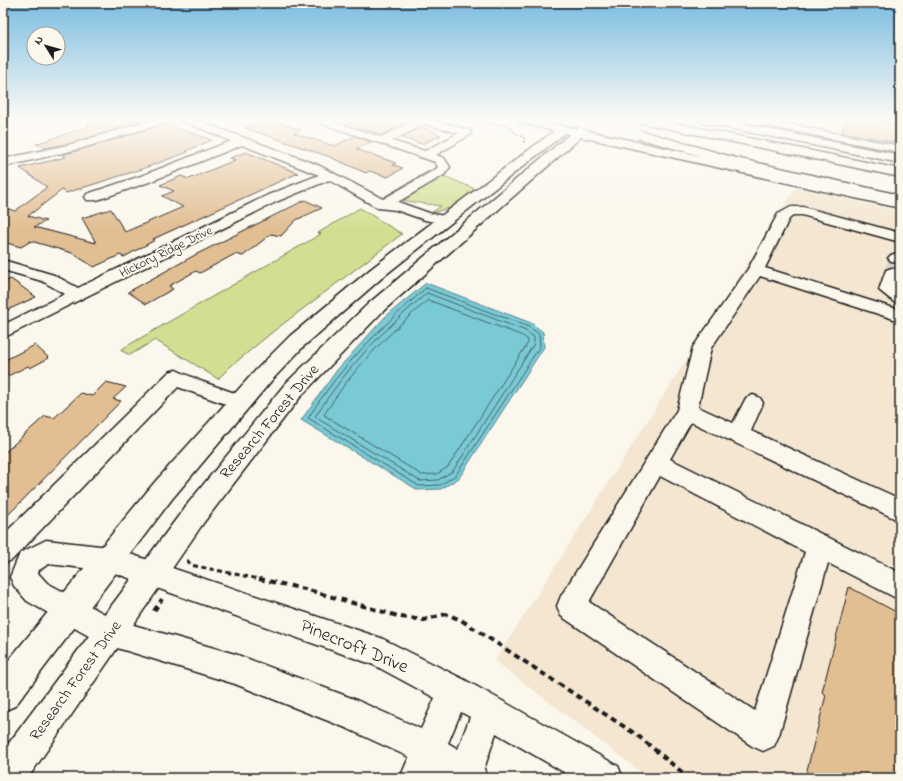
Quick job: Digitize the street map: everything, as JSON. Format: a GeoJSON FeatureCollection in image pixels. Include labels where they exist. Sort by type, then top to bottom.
{"type":"FeatureCollection","features":[{"type":"Feature","properties":{"kind":"main road","name":"Research Forest Drive"},"geometry":{"type":"LineString","coordinates":[[3,694],[163,491],[240,402],[297,341],[333,309],[444,220],[518,156]]}},
{"type":"Feature","properties":{"kind":"main road","name":"Research Forest Drive"},"geometry":{"type":"LineString","coordinates":[[6,778],[111,634],[158,586],[195,514],[293,390],[375,308],[424,264],[501,202],[553,156]]}},
{"type":"Feature","properties":{"kind":"main road"},"geometry":{"type":"LineString","coordinates":[[686,156],[900,204]]}},
{"type":"Feature","properties":{"kind":"main road"},"geometry":{"type":"LineString","coordinates":[[731,156],[900,199]]}},
{"type":"Feature","properties":{"kind":"main road"},"geometry":{"type":"LineString","coordinates":[[733,156],[900,188]]}},
{"type":"Feature","properties":{"kind":"main road"},"geometry":{"type":"LineString","coordinates":[[819,156],[900,173]]}},
{"type":"Feature","properties":{"kind":"main road"},"geometry":{"type":"LineString","coordinates":[[827,156],[900,168]]}},
{"type":"Feature","properties":{"kind":"main road"},"geometry":{"type":"LineString","coordinates":[[424,264],[436,241],[450,228],[444,220]]}},
{"type":"Feature","properties":{"kind":"street"},"geometry":{"type":"LineString","coordinates":[[3,163],[33,156]]}},
{"type":"Feature","properties":{"kind":"street"},"geometry":{"type":"LineString","coordinates":[[92,197],[152,177],[203,156]]}},
{"type":"Feature","properties":{"kind":"street"},"geometry":{"type":"LineString","coordinates":[[281,156],[330,175],[383,205],[389,212],[415,223],[420,232],[416,243]]}},
{"type":"Feature","properties":{"kind":"street"},"geometry":{"type":"LineString","coordinates":[[383,205],[411,187],[440,172],[444,167],[440,160],[431,156]]}},
{"type":"Feature","properties":{"kind":"street","name":"Hickory Ridge Drive"},"geometry":{"type":"LineString","coordinates":[[3,332],[273,198],[330,175]]}},
{"type":"Feature","properties":{"kind":"street"},"geometry":{"type":"LineString","coordinates":[[383,205],[398,206],[425,216],[444,220]]}},
{"type":"Feature","properties":{"kind":"street"},"geometry":{"type":"LineString","coordinates":[[820,546],[763,735],[571,606],[687,411],[702,347],[756,270],[783,217],[791,211],[803,211],[900,238]]}},
{"type":"Feature","properties":{"kind":"street"},"geometry":{"type":"LineString","coordinates":[[896,263],[887,290],[900,298]]}},
{"type":"Feature","properties":{"kind":"street"},"geometry":{"type":"LineString","coordinates":[[3,265],[48,278],[78,295]]}},
{"type":"Feature","properties":{"kind":"street"},"geometry":{"type":"LineString","coordinates":[[756,270],[900,316]]}},
{"type":"Feature","properties":{"kind":"street"},"geometry":{"type":"LineString","coordinates":[[240,402],[196,387],[176,377],[3,553],[29,562],[23,577],[37,592],[111,634],[235,670],[354,715],[423,764],[467,777],[488,711]]}},
{"type":"Feature","properties":{"kind":"street"},"geometry":{"type":"LineString","coordinates":[[738,435],[753,403]]}},
{"type":"Feature","properties":{"kind":"street"},"geometry":{"type":"LineString","coordinates":[[687,411],[900,510]]}},
{"type":"Feature","properties":{"kind":"street"},"geometry":{"type":"LineString","coordinates":[[656,463],[900,587]]}},
{"type":"Feature","properties":{"kind":"street","name":"Pinecroft Drive"},"geometry":{"type":"LineString","coordinates":[[29,562],[46,552],[73,557],[109,559],[158,586],[381,653],[454,691],[606,778]]}},
{"type":"Feature","properties":{"kind":"street"},"geometry":{"type":"LineString","coordinates":[[423,764],[454,691]]}},
{"type":"Feature","properties":{"kind":"path"},"geometry":{"type":"LineString","coordinates":[[187,560],[191,564],[204,568],[305,589],[401,617],[424,620],[446,614],[461,620],[637,736],[689,778]]}},
{"type":"Feature","properties":{"kind":"path"},"geometry":{"type":"LineString","coordinates":[[151,615],[158,586]]}},
{"type":"Feature","properties":{"kind":"shaded area"},"geometry":{"type":"Polygon","coordinates":[[[796,187],[900,211],[900,778],[649,778],[495,661],[796,187]]]}},
{"type":"Feature","properties":{"kind":"green space"},"geometry":{"type":"Polygon","coordinates":[[[430,170],[475,189],[450,208],[431,213],[441,206],[399,200],[387,195],[430,170]]]}},
{"type":"Feature","properties":{"kind":"green space"},"geometry":{"type":"Polygon","coordinates":[[[360,208],[402,234],[275,330],[230,367],[218,379],[155,340],[130,355],[120,350],[321,234],[318,233],[360,208]]]}},
{"type":"Feature","properties":{"kind":"water"},"geometry":{"type":"Polygon","coordinates":[[[426,283],[531,323],[543,332],[544,347],[459,478],[441,489],[418,490],[301,420],[337,370],[385,317],[426,283]]]}},
{"type":"Feature","properties":{"kind":"building"},"geometry":{"type":"Polygon","coordinates":[[[65,156],[176,156],[139,170],[66,193],[62,190],[28,216],[46,221],[34,227],[96,243],[82,218],[111,209],[125,232],[183,207],[162,196],[174,191],[160,185],[181,176],[189,179],[235,160],[230,158],[234,156],[257,156],[298,173],[153,239],[155,240],[124,257],[120,255],[94,267],[72,253],[31,241],[21,247],[3,242],[3,207],[15,211],[47,187],[20,168],[66,157],[65,156]]]}},
{"type":"Feature","properties":{"kind":"building"},"geometry":{"type":"Polygon","coordinates":[[[328,156],[377,156],[396,163],[393,165],[403,168],[388,177],[369,171],[366,173],[328,156]]]}},
{"type":"Feature","properties":{"kind":"building"},"geometry":{"type":"Polygon","coordinates":[[[305,200],[322,208],[296,220],[281,236],[271,234],[243,256],[235,254],[200,273],[196,271],[169,286],[173,289],[146,304],[128,292],[195,255],[305,200]]]}},
{"type":"Feature","properties":{"kind":"building"},"geometry":{"type":"Polygon","coordinates":[[[11,279],[36,297],[3,312],[3,282],[11,279]]]}},
{"type":"Feature","properties":{"kind":"building"},"geometry":{"type":"Polygon","coordinates":[[[35,345],[49,358],[30,368],[28,366],[8,376],[3,371],[3,361],[35,345]]]}},
{"type":"Feature","properties":{"kind":"building"},"geometry":{"type":"Polygon","coordinates":[[[106,382],[126,387],[113,399],[121,401],[3,520],[3,454],[45,416],[54,418],[81,393],[92,396],[106,382]]]}},
{"type":"Feature","properties":{"kind":"building"},"geometry":{"type":"Polygon","coordinates":[[[849,587],[900,614],[900,778],[805,778],[826,695],[822,692],[849,587]]]}},
{"type":"Feature","properties":{"kind":"tunnel"},"geometry":{"type":"LineString","coordinates":[[892,273],[896,258]]}}]}
